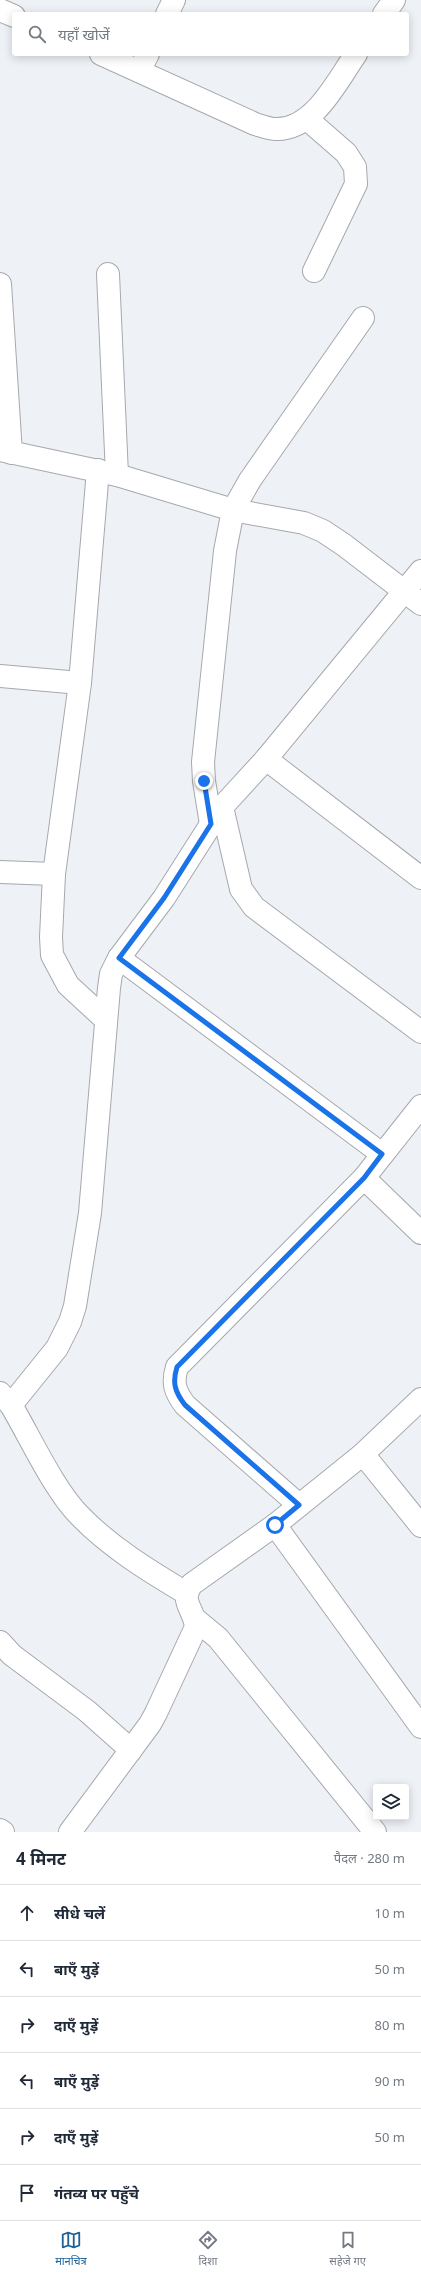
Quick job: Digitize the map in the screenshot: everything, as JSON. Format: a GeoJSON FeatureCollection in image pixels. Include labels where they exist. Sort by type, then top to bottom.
{"type":"FeatureCollection","features":[{"type":"Feature","properties":{"kind":"street"},"geometry":{"type":"LineString","coordinates":[[168,12],[174,0]]}},
{"type":"Feature","properties":{"kind":"street"},"geometry":{"type":"LineString","coordinates":[[385,12],[394,0]]}},
{"type":"Feature","properties":{"kind":"street"},"geometry":{"type":"LineString","coordinates":[[0,10],[12,15]]}},
{"type":"Feature","properties":{"kind":"street"},"geometry":{"type":"LineString","coordinates":[[112,56],[143,62],[255,124],[275,129],[289,128],[307,118],[322,101],[355,56]]}},
{"type":"Feature","properties":{"kind":"street"},"geometry":{"type":"LineString","coordinates":[[307,118],[346,153],[355,167],[356,184],[314,271]]}},
{"type":"Feature","properties":{"kind":"street"},"geometry":{"type":"LineString","coordinates":[[106,1020],[68,985],[52,956],[51,937],[54,874],[108,473],[108,274]]}},
{"type":"Feature","properties":{"kind":"street"},"geometry":{"type":"LineString","coordinates":[[0,284],[6,452],[108,473],[233,510],[304,523],[323,531],[344,545],[413,598]]}},
{"type":"Feature","properties":{"kind":"street"},"geometry":{"type":"LineString","coordinates":[[363,318],[250,480],[233,510],[225,552],[203,762],[204,781],[241,889],[246,898],[254,907],[421,1032]]}},
{"type":"Feature","properties":{"kind":"street"},"geometry":{"type":"LineString","coordinates":[[186,1592],[126,1554],[79,1515],[60,1490],[5,1399],[57,1348],[70,1322],[75,1306],[90,1213],[111,974],[119,958],[164,898],[216,815],[413,598],[421,571]]}},
{"type":"Feature","properties":{"kind":"street"},"geometry":{"type":"LineString","coordinates":[[0,676],[80,683]]}},
{"type":"Feature","properties":{"kind":"street"},"geometry":{"type":"LineString","coordinates":[[266,759],[421,878]]}},
{"type":"Feature","properties":{"kind":"street"},"geometry":{"type":"LineString","coordinates":[[0,872],[54,874]]}},
{"type":"Feature","properties":{"kind":"street"},"geometry":{"type":"LineString","coordinates":[[119,958],[382,1154]]}},
{"type":"Feature","properties":{"kind":"street"},"geometry":{"type":"LineString","coordinates":[[299,1505],[185,1405],[176,1393],[173,1379],[177,1367],[364,1178],[421,1106]]}},
{"type":"Feature","properties":{"kind":"street"},"geometry":{"type":"LineString","coordinates":[[364,1178],[421,1233]]}},
{"type":"Feature","properties":{"kind":"street"},"geometry":{"type":"LineString","coordinates":[[70,1832],[150,1724],[168,1684],[189,1645],[196,1627],[195,1619],[186,1601],[186,1592],[192,1584],[275,1525],[364,1454],[421,1399]]}},
{"type":"Feature","properties":{"kind":"street"},"geometry":{"type":"LineString","coordinates":[[364,1454],[421,1526]]}},
{"type":"Feature","properties":{"kind":"street"},"geometry":{"type":"LineString","coordinates":[[275,1525],[421,1727]]}},
{"type":"Feature","properties":{"kind":"street"},"geometry":{"type":"LineString","coordinates":[[195,1619],[218,1638],[375,1832]]}},
{"type":"Feature","properties":{"kind":"street"},"geometry":{"type":"LineString","coordinates":[[0,1642],[12,1656],[87,1711],[131,1750]]}},
{"type":"Feature","properties":{"kind":"route"},"geometry":{"type":"LineString","coordinates":[[204,781],[211,824],[164,898],[119,958],[382,1154],[364,1178],[177,1367],[173,1379],[176,1393],[185,1405],[299,1505],[275,1525]]}}]}
